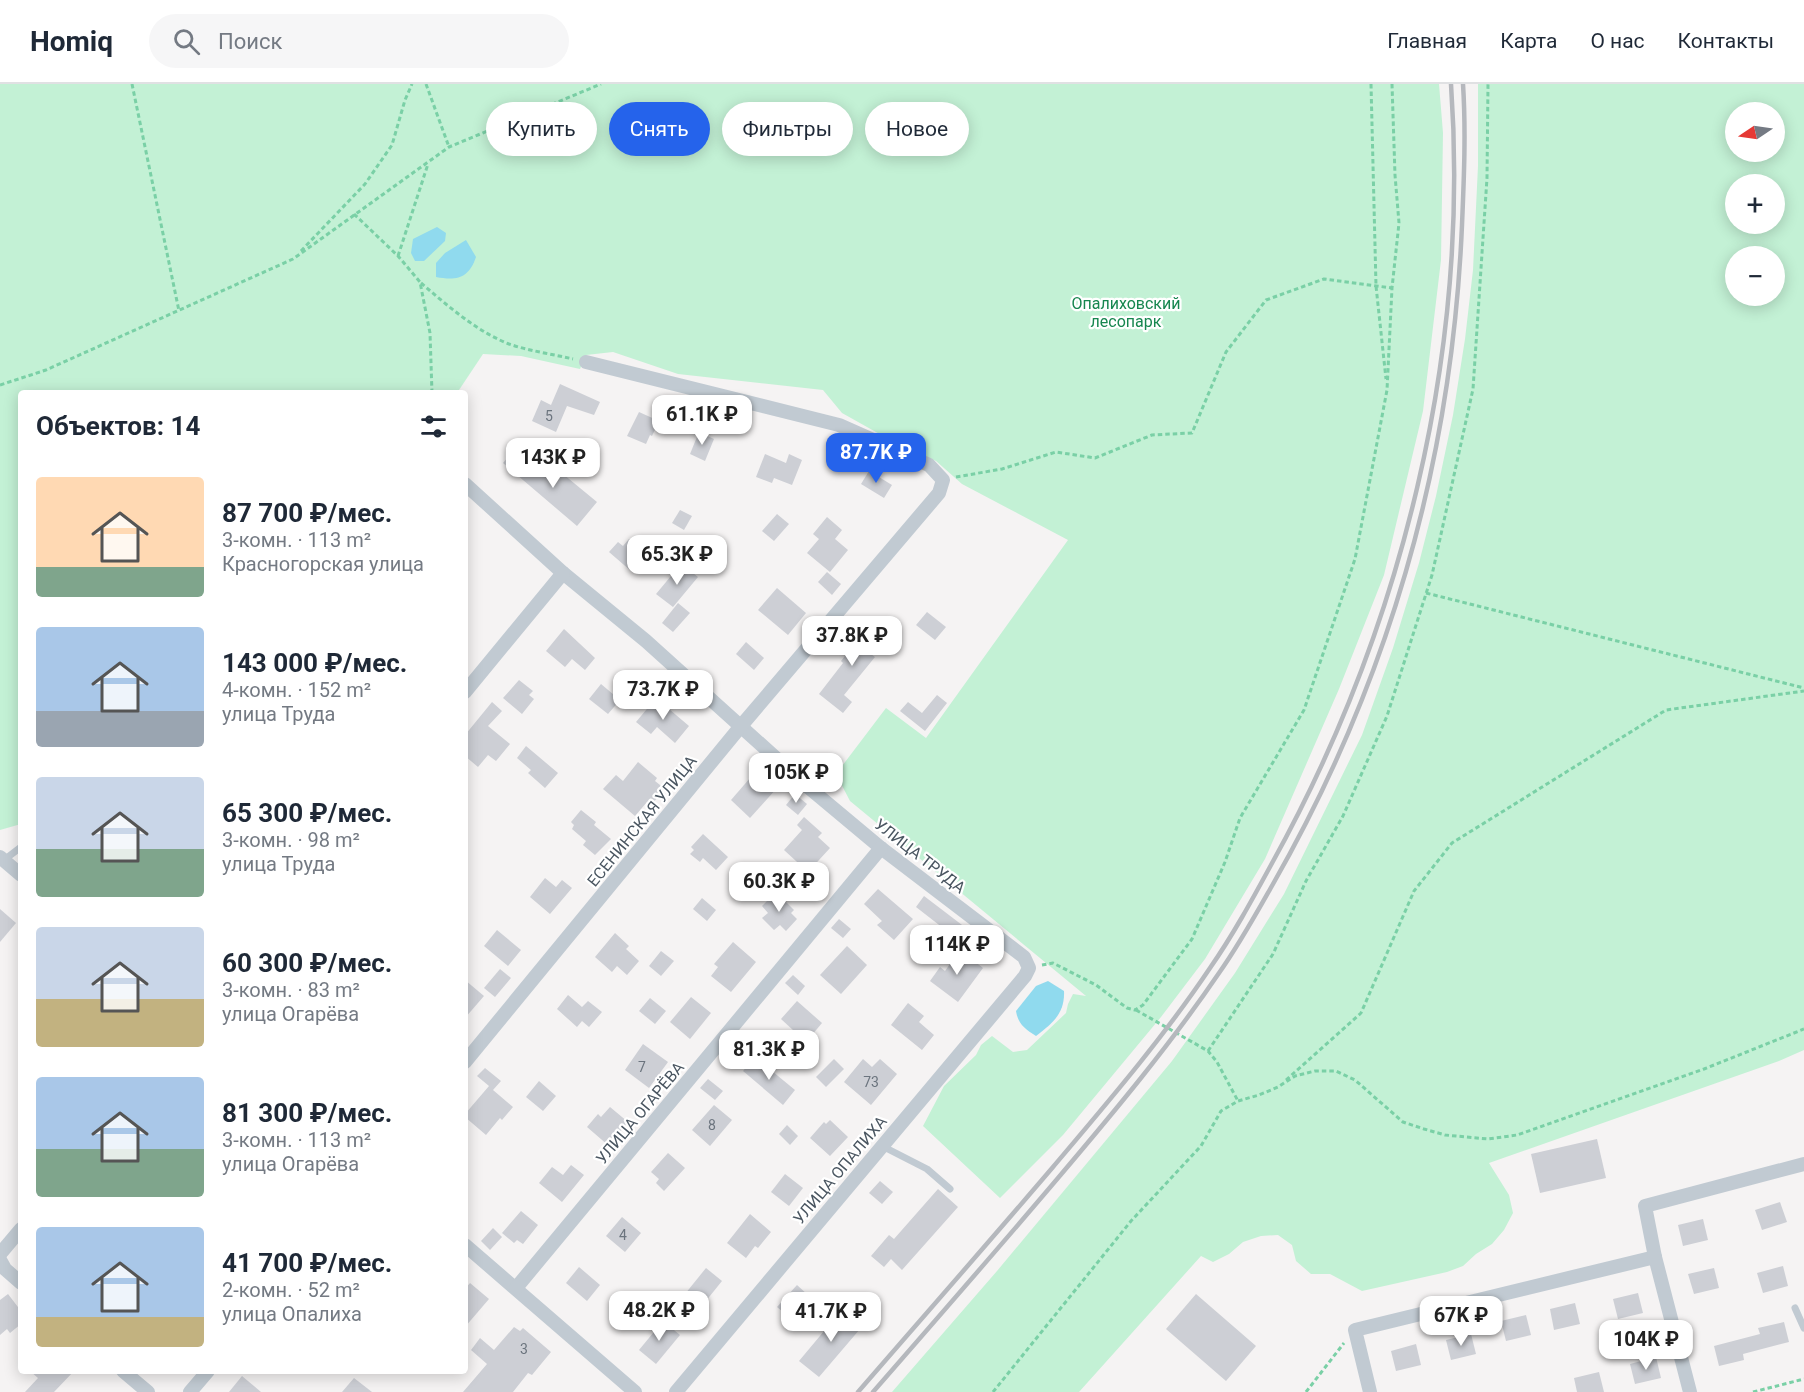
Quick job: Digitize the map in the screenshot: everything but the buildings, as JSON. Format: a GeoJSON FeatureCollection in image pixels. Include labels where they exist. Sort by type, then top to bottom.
{"type":"FeatureCollection","features":[{"type":"Feature","properties":{"kind":"street"},"geometry":{"type":"LineString","coordinates":[[586,362],[839,425],[929,465],[941,486]]}},
{"type":"Feature","properties":{"kind":"street","name":"ЕСЕНИНСКАЯ УЛИЦА"},"geometry":{"type":"LineString","coordinates":[[468,1058],[941,486]]}},
{"type":"Feature","properties":{"kind":"street","name":"УЛИЦА ТРУДА"},"geometry":{"type":"LineString","coordinates":[[468,487],[563,573],[646,640],[808,787],[881,848],[1024,957],[1029,968]]}},
{"type":"Feature","properties":{"kind":"street"},"geometry":{"type":"LineString","coordinates":[[468,688],[563,573]]}},
{"type":"Feature","properties":{"kind":"street","name":"УЛИЦА ОГАРЁВА"},"geometry":{"type":"LineString","coordinates":[[516,1288],[881,848]]}},
{"type":"Feature","properties":{"kind":"street"},"geometry":{"type":"LineString","coordinates":[[2,859],[18,872]]}},
{"type":"Feature","properties":{"kind":"street","name":"УЛИЦА ОПАЛИХА"},"geometry":{"type":"LineString","coordinates":[[676,1392],[1025,976],[1029,968]]}},
{"type":"Feature","properties":{"kind":"street"},"geometry":{"type":"LineString","coordinates":[[1690,1392],[1655,1257],[1645,1206],[1804,1164]]}},
{"type":"Feature","properties":{"kind":"street"},"geometry":{"type":"LineString","coordinates":[[0,1254],[18,1233]]}},
{"type":"Feature","properties":{"kind":"street"},"geometry":{"type":"LineString","coordinates":[[468,1248],[635,1392]]}},
{"type":"Feature","properties":{"kind":"street"},"geometry":{"type":"LineString","coordinates":[[1370,1392],[1355,1330],[1655,1257]]}},
{"type":"Feature","properties":{"kind":"street"},"geometry":{"type":"LineString","coordinates":[[0,1260],[5,1269],[18,1280]]}},
{"type":"Feature","properties":{"kind":"street"},"geometry":{"type":"LineString","coordinates":[[127,1374],[148,1392]]}},
{"type":"Feature","properties":{"kind":"street"},"geometry":{"type":"LineString","coordinates":[[190,1392],[205,1374]]}},
{"type":"Feature","properties":{"kind":"lane"},"geometry":{"type":"LineString","coordinates":[[2,859],[18,849]]}},
{"type":"Feature","properties":{"kind":"lane"},"geometry":{"type":"LineString","coordinates":[[882,1146],[927,1170],[950,1189]]}},
{"type":"Feature","properties":{"kind":"lane"},"geometry":{"type":"LineString","coordinates":[[1795,1308],[1804,1329]]}},
{"type":"Feature","properties":{"kind":"path"},"geometry":{"type":"LineString","coordinates":[[132,84],[179,311]]}},
{"type":"Feature","properties":{"kind":"path"},"geometry":{"type":"LineString","coordinates":[[293,259],[365,184],[392,145],[412,84]]}},
{"type":"Feature","properties":{"kind":"path"},"geometry":{"type":"LineString","coordinates":[[426,84],[449,147]]}},
{"type":"Feature","properties":{"kind":"path"},"geometry":{"type":"LineString","coordinates":[[0,385],[46,370],[293,259],[449,147],[602,84]]}},
{"type":"Feature","properties":{"kind":"path"},"geometry":{"type":"LineString","coordinates":[[1371,84],[1376,286],[1387,390]]}},
{"type":"Feature","properties":{"kind":"path"},"geometry":{"type":"LineString","coordinates":[[1135,1010],[1143,1005],[1191,939],[1225,862],[1240,818],[1304,710],[1355,559],[1387,390],[1392,288],[1400,224],[1395,175],[1392,84]]}},
{"type":"Feature","properties":{"kind":"path"},"geometry":{"type":"LineString","coordinates":[[1208,1051],[1273,954],[1306,881],[1343,816],[1387,716],[1432,575],[1473,389],[1487,178],[1488,84]]}},
{"type":"Feature","properties":{"kind":"path"},"geometry":{"type":"LineString","coordinates":[[398,256],[428,163]]}},
{"type":"Feature","properties":{"kind":"path"},"geometry":{"type":"LineString","coordinates":[[354,214],[398,256],[420,282],[481,330],[510,344],[586,362]]}},
{"type":"Feature","properties":{"kind":"path"},"geometry":{"type":"LineString","coordinates":[[941,486],[1056,452],[1095,458],[1152,435],[1192,433],[1226,352],[1266,300],[1324,279],[1392,288]]}},
{"type":"Feature","properties":{"kind":"path"},"geometry":{"type":"LineString","coordinates":[[420,282],[430,333],[432,390]]}},
{"type":"Feature","properties":{"kind":"path"},"geometry":{"type":"LineString","coordinates":[[1426,592],[1804,689]]}},
{"type":"Feature","properties":{"kind":"path"},"geometry":{"type":"LineString","coordinates":[[1278,1087],[1361,1013],[1414,891],[1452,843],[1666,710],[1804,689]]}},
{"type":"Feature","properties":{"kind":"path"},"geometry":{"type":"LineString","coordinates":[[1029,968],[1053,963],[1096,985],[1127,1008],[1135,1010],[1208,1051],[1217,1062],[1238,1101]]}},
{"type":"Feature","properties":{"kind":"path"},"geometry":{"type":"LineString","coordinates":[[993,1392],[1131,1221],[1201,1146],[1221,1111],[1238,1101],[1278,1087],[1295,1076],[1316,1071],[1336,1071],[1355,1080],[1403,1122],[1445,1135],[1488,1139],[1517,1135],[1704,1069],[1804,1029]]}},
{"type":"Feature","properties":{"kind":"path"},"geometry":{"type":"LineString","coordinates":[[1306,1392],[1355,1330]]}},
{"type":"Feature","properties":{"kind":"path"},"geometry":{"type":"LineString","coordinates":[[1753,1392],[1804,1379]]}},
{"type":"Feature","properties":{"kind":"green space","name":"Опалиховский лесопарк"},"geometry":{"type":"Polygon","coordinates":[[[0,84],[1439,84],[1443,133],[1441,260],[1423,411],[1384,575],[1339,689],[1265,859],[1205,959],[1161,1017],[1063,1135],[1000,1198],[923,1126],[944,1086],[992,1036],[1013,1052],[1027,1050],[1066,1013],[1073,994],[1086,996],[850,801],[836,774],[886,708],[926,738],[1068,540],[962,484],[936,461],[892,441],[842,413],[823,390],[678,374],[613,352],[586,355],[580,369],[521,356],[483,354],[459,390],[18,390],[18,825],[0,830],[0,84]]]}},
{"type":"Feature","properties":{"kind":"green space"},"geometry":{"type":"Polygon","coordinates":[[[1478,84],[1804,84],[1804,1050],[1779,1061],[1489,1163],[1509,1195],[1513,1213],[1504,1230],[1492,1244],[1463,1266],[1447,1272],[1362,1291],[1330,1274],[1311,1274],[1296,1261],[1292,1245],[1278,1235],[1261,1236],[1243,1242],[1229,1254],[1213,1262],[1201,1256],[1079,1392],[892,1392],[997,1271],[1172,1061],[1235,973],[1284,894],[1362,735],[1393,648],[1419,563],[1453,415],[1473,270],[1478,166],[1478,84]]]}},
{"type":"Feature","properties":{"kind":"water"},"geometry":{"type":"Polygon","coordinates":[[[437,227],[446,233],[445,241],[424,261],[415,261],[411,253],[413,239],[437,227]]]}},
{"type":"Feature","properties":{"kind":"water"},"geometry":{"type":"Polygon","coordinates":[[[466,240],[476,257],[470,270],[456,278],[436,277],[436,263],[445,253],[466,240]]]}},
{"type":"Feature","properties":{"kind":"water"},"geometry":{"type":"Polygon","coordinates":[[[1048,981],[1064,991],[1064,999],[1057,1017],[1036,1036],[1023,1026],[1016,1011],[1036,986],[1048,981]]]}},
{"type":"Feature","properties":{"kind":"railway"},"geometry":{"type":"LineString","coordinates":[[858,1392],[1074,1143],[1192,994],[1242,917],[1317,775],[1357,681],[1391,585],[1417,487],[1437,388],[1449,287],[1454,185],[1451,84]]}},
{"type":"Feature","properties":{"kind":"railway"},"geometry":{"type":"LineString","coordinates":[[873,1392],[1100,1128],[1200,1000],[1233,952],[1273,884],[1314,807],[1350,728],[1382,648],[1408,566],[1429,483],[1445,399],[1456,313],[1462,225],[1465,137],[1463,84]]}}]}
